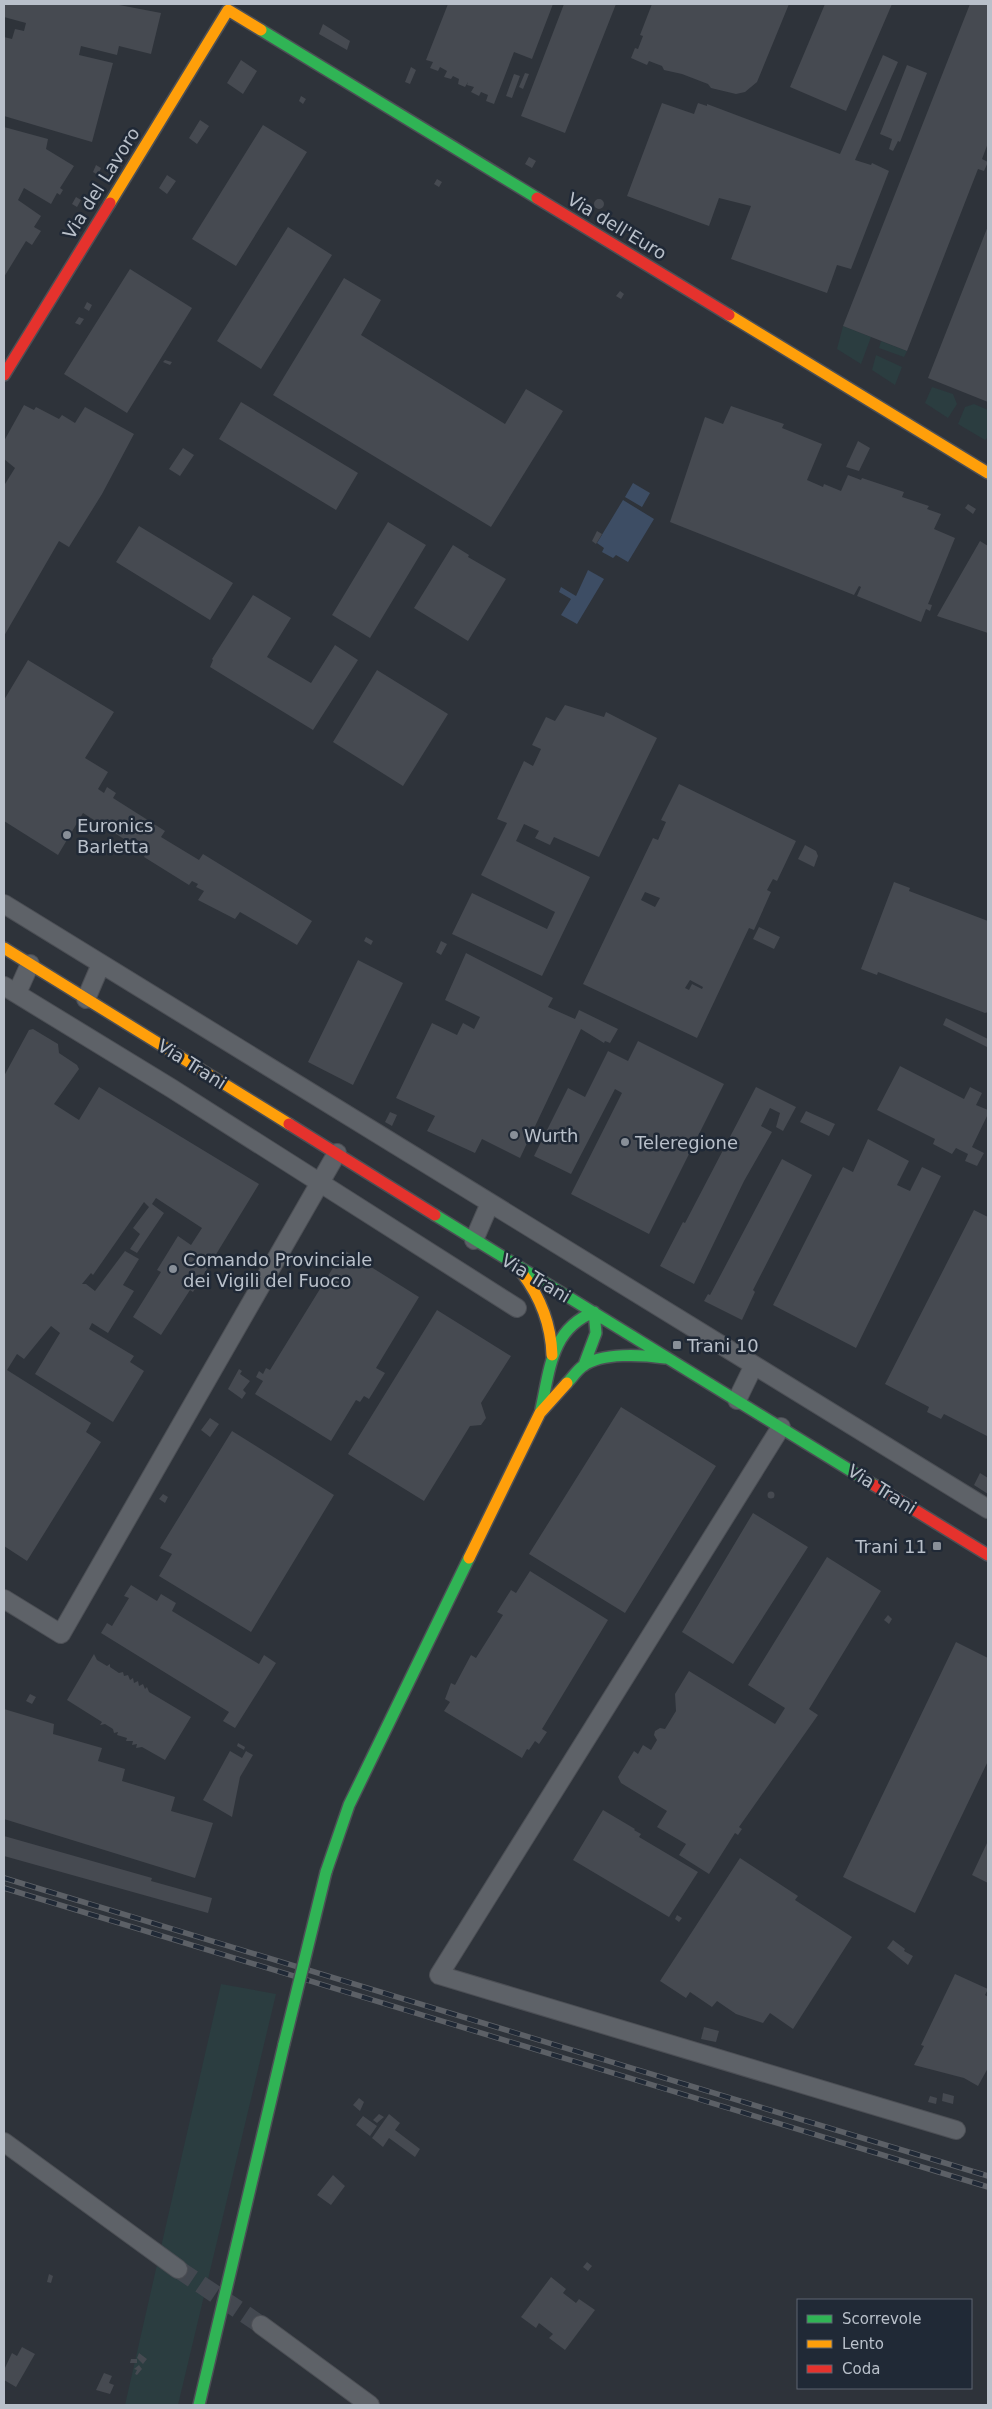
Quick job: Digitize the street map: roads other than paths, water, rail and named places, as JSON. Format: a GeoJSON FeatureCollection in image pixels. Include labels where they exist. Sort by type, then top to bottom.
{"type":"FeatureCollection","features":[{"type":"Feature","properties":{"kind":"street","name":"Via del Lavoro"},"geometry":{"type":"LineString","coordinates":[[4,375],[228,10]]}},
{"type":"Feature","properties":{"kind":"street","name":"Via dell'Euro"},"geometry":{"type":"LineString","coordinates":[[228,10],[988,473]]}},
{"type":"Feature","properties":{"kind":"street"},"geometry":{"type":"LineString","coordinates":[[4,904],[988,1509]]}},
{"type":"Feature","properties":{"kind":"street","name":"Via Trani"},"geometry":{"type":"LineString","coordinates":[[4,948],[337,1153],[474,1240],[988,1555]]}},
{"type":"Feature","properties":{"kind":"street","name":"Via Trani"},"geometry":{"type":"LineString","coordinates":[[30,964],[10,990],[171,1088],[517,1308]]}},
{"type":"Feature","properties":{"kind":"street"},"geometry":{"type":"LineString","coordinates":[[86,999],[101,964]]}},
{"type":"Feature","properties":{"kind":"street"},"geometry":{"type":"LineString","coordinates":[[4,1599],[61,1634],[337,1153]]}},
{"type":"Feature","properties":{"kind":"street"},"geometry":{"type":"LineString","coordinates":[[474,1240],[490,1203]]}},
{"type":"Feature","properties":{"kind":"street"},"geometry":{"type":"LineString","coordinates":[[516,1265],[539,1298],[548,1319],[552,1342],[552,1363]]}},
{"type":"Feature","properties":{"kind":"street"},"geometry":{"type":"LineString","coordinates":[[198,2405],[326,1872],[349,1805],[540,1413],[558,1341],[565,1330],[578,1318],[594,1312],[597,1326],[596,1337],[584,1365],[540,1413]]}},
{"type":"Feature","properties":{"kind":"street"},"geometry":{"type":"LineString","coordinates":[[584,1365],[602,1358],[628,1355],[672,1360]]}},
{"type":"Feature","properties":{"kind":"street"},"geometry":{"type":"LineString","coordinates":[[737,1400],[754,1365]]}},
{"type":"Feature","properties":{"kind":"street"},"geometry":{"type":"LineString","coordinates":[[781,1427],[439,1975],[956,2130]]}},
{"type":"Feature","properties":{"kind":"street"},"geometry":{"type":"LineString","coordinates":[[4,2142],[178,2269]]}},
{"type":"Feature","properties":{"kind":"street"},"geometry":{"type":"LineString","coordinates":[[261,2325],[370,2405]]}},
{"type":"Feature","properties":{"kind":"water"},"geometry":{"type":"Polygon","coordinates":[[[633,483],[650,493],[642,507],[625,497],[633,483]]]}},
{"type":"Feature","properties":{"kind":"water"},"geometry":{"type":"Polygon","coordinates":[[[623,500],[654,519],[628,562],[616,555],[613,558],[602,552],[604,548],[597,543],[623,500]]]}},
{"type":"Feature","properties":{"kind":"water"},"geometry":{"type":"Polygon","coordinates":[[[588,570],[604,579],[577,624],[561,615],[571,599],[559,592],[561,587],[576,596],[588,570]]]}},
{"type":"Feature","properties":{"kind":"tunnel"},"geometry":{"type":"LineString","coordinates":[[178,2269],[261,2325]]}},
{"type":"Feature","properties":{"kind":"railway"},"geometry":{"type":"LineString","coordinates":[[4,1878],[988,2176]]}},
{"type":"Feature","properties":{"kind":"railway"},"geometry":{"type":"LineString","coordinates":[[4,1888],[988,2187]]}},
{"type":"Feature","properties":{"kind":"place","name":"Euronics Barletta"},"geometry":{"type":"Point","coordinates":[67,835]}},
{"type":"Feature","properties":{"kind":"place","name":"Wurth"},"geometry":{"type":"Point","coordinates":[514,1135]}},
{"type":"Feature","properties":{"kind":"place","name":"Teleregione"},"geometry":{"type":"Point","coordinates":[625,1142]}},
{"type":"Feature","properties":{"kind":"place","name":"Comando Provinciale dei Vigili del Fuoco"},"geometry":{"type":"Point","coordinates":[173,1269]}},
{"type":"Feature","properties":{"kind":"place","name":"Trani 10"},"geometry":{"type":"Point","coordinates":[677,1345]}},
{"type":"Feature","properties":{"kind":"place","name":"Trani 11"},"geometry":{"type":"Point","coordinates":[937,1546]}}]}
